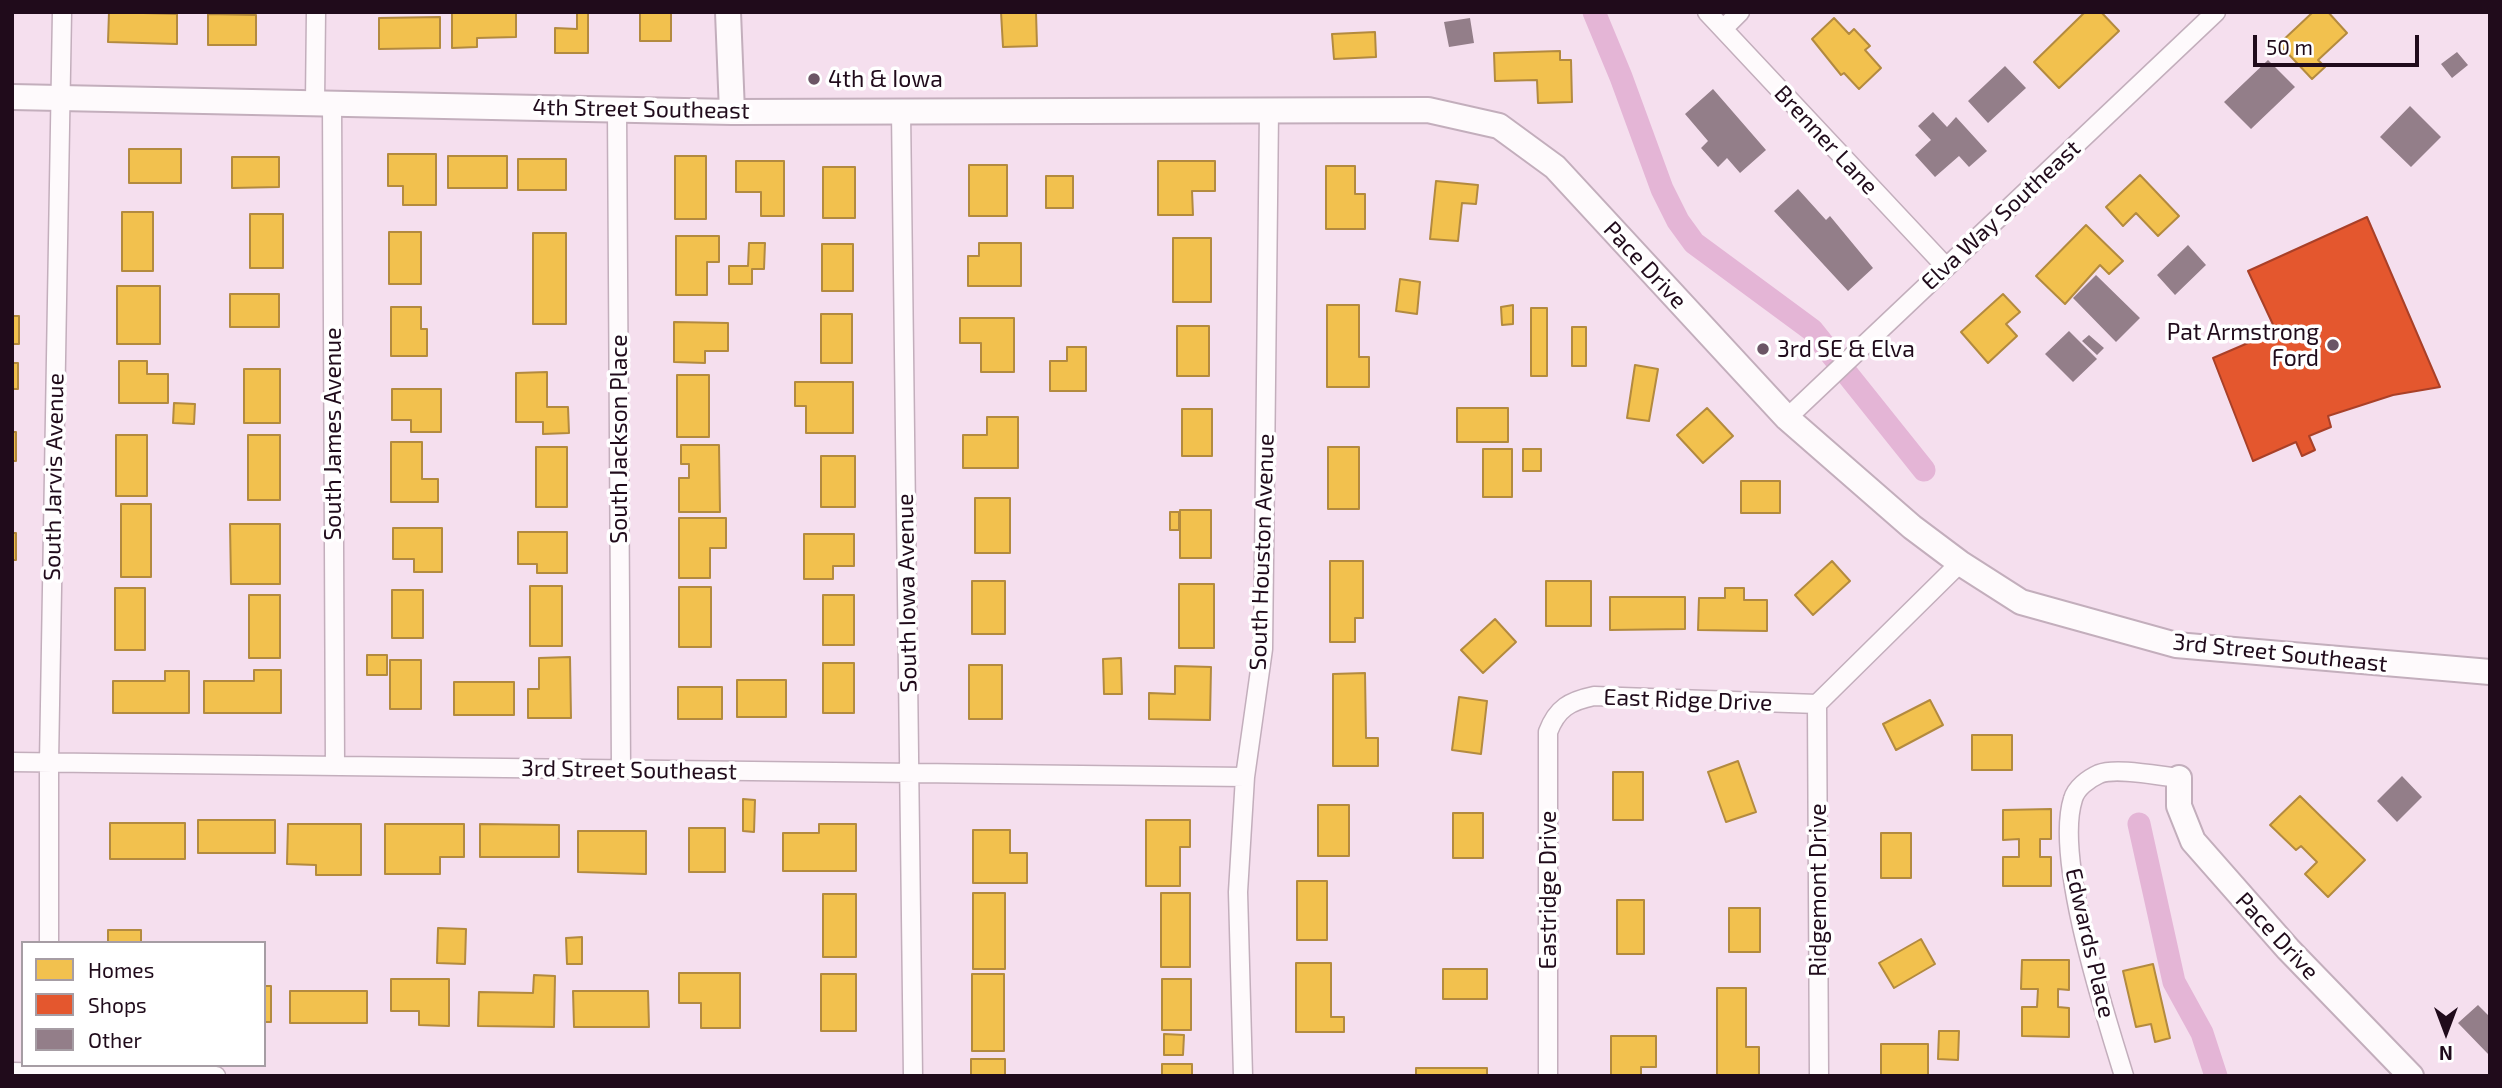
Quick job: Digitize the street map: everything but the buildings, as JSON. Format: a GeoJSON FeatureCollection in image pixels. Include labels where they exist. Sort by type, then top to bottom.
{"type":"FeatureCollection","features":[{"type":"Feature","properties":{"kind":"street","name":"South Jarvis Avenue"},"geometry":{"type":"LineString","coordinates":[[49,941],[49,762],[62,12]]}},
{"type":"Feature","properties":{"kind":"street","name":"South James Avenue"},"geometry":{"type":"LineString","coordinates":[[316,12],[324,102],[335,766]]}},
{"type":"Feature","properties":{"kind":"street"},"geometry":{"type":"LineString","coordinates":[[728,12],[732,112]]}},
{"type":"Feature","properties":{"kind":"street","name":"Brenner Lane"},"geometry":{"type":"LineString","coordinates":[[1707,12],[1946,267]]}},
{"type":"Feature","properties":{"kind":"street"},"geometry":{"type":"LineString","coordinates":[[1723,29],[1740,12]]}},
{"type":"Feature","properties":{"kind":"street","name":"Elva Way Southeast"},"geometry":{"type":"LineString","coordinates":[[1787,418],[2216,12]]}},
{"type":"Feature","properties":{"kind":"street","name":"4th Street Southeast"},"geometry":{"type":"LineString","coordinates":[[12,97],[732,112],[1269,111]]}},
{"type":"Feature","properties":{"kind":"street","name":"South Jackson Place"},"geometry":{"type":"LineString","coordinates":[[617,109],[621,769]]}},
{"type":"Feature","properties":{"kind":"street","name":"Pace Drive"},"geometry":{"type":"LineString","coordinates":[[1269,111],[1428,110],[1499,125],[1555,167],[1787,418],[1912,527],[1960,563]]}},
{"type":"Feature","properties":{"kind":"street","name":"South Iowa Avenue"},"geometry":{"type":"LineString","coordinates":[[901,111],[913,1076]]}},
{"type":"Feature","properties":{"kind":"street","name":"South Houston Avenue"},"geometry":{"type":"LineString","coordinates":[[1243,1076],[1238,892],[1245,777],[1263,649],[1269,111]]}},
{"type":"Feature","properties":{"kind":"street"},"geometry":{"type":"LineString","coordinates":[[1817,704],[1960,563]]}},
{"type":"Feature","properties":{"kind":"street","name":"3rd Street Southeast"},"geometry":{"type":"LineString","coordinates":[[1960,563],[2021,602],[2175,645],[2490,672]]}},
{"type":"Feature","properties":{"kind":"street","name":"East Ridge Drive"},"geometry":{"type":"LineString","coordinates":[[1563,708],[1572,701],[1594,696],[1817,704]]}},
{"type":"Feature","properties":{"kind":"street","name":"Ridgemont Drive"},"geometry":{"type":"LineString","coordinates":[[1817,704],[1819,1076]]}},
{"type":"Feature","properties":{"kind":"street","name":"Eastridge Drive"},"geometry":{"type":"LineString","coordinates":[[1548,1076],[1548,732],[1555,716],[1563,708]]}},
{"type":"Feature","properties":{"kind":"street","name":"3rd Street Southeast"},"geometry":{"type":"LineString","coordinates":[[12,762],[1245,777]]}},
{"type":"Feature","properties":{"kind":"street","name":"Edwards Place"},"geometry":{"type":"LineString","coordinates":[[2124,1076],[2097,987],[2076,891],[2071,864],[2071,807],[2079,787],[2104,772],[2179,778]]}},
{"type":"Feature","properties":{"kind":"street","name":"Pace Drive"},"geometry":{"type":"LineString","coordinates":[[2179,778],[2179,806],[2193,841],[2288,949],[2411,1076]]}},
{"type":"Feature","properties":{"kind":"street"},"geometry":{"type":"LineString","coordinates":[[12,1072],[216,1076]]}},
{"type":"Feature","properties":{"kind":"waterway"},"geometry":{"type":"LineString","coordinates":[[1594,12],[1662,189],[1678,221],[1694,243],[1812,330],[1924,470]]}},
{"type":"Feature","properties":{"kind":"waterway"},"geometry":{"type":"LineString","coordinates":[[2139,824],[2174,982],[2202,1033],[2216,1076]]}},
{"type":"Feature","properties":{"kind":"place","name":"4th & Iowa"},"geometry":{"type":"Point","coordinates":[814,79]}},
{"type":"Feature","properties":{"kind":"place","name":"Pat Armstrong Ford"},"geometry":{"type":"Point","coordinates":[2333,345]}},
{"type":"Feature","properties":{"kind":"place","name":"3rd SE & Elva"},"geometry":{"type":"Point","coordinates":[1763,349]}}]}
